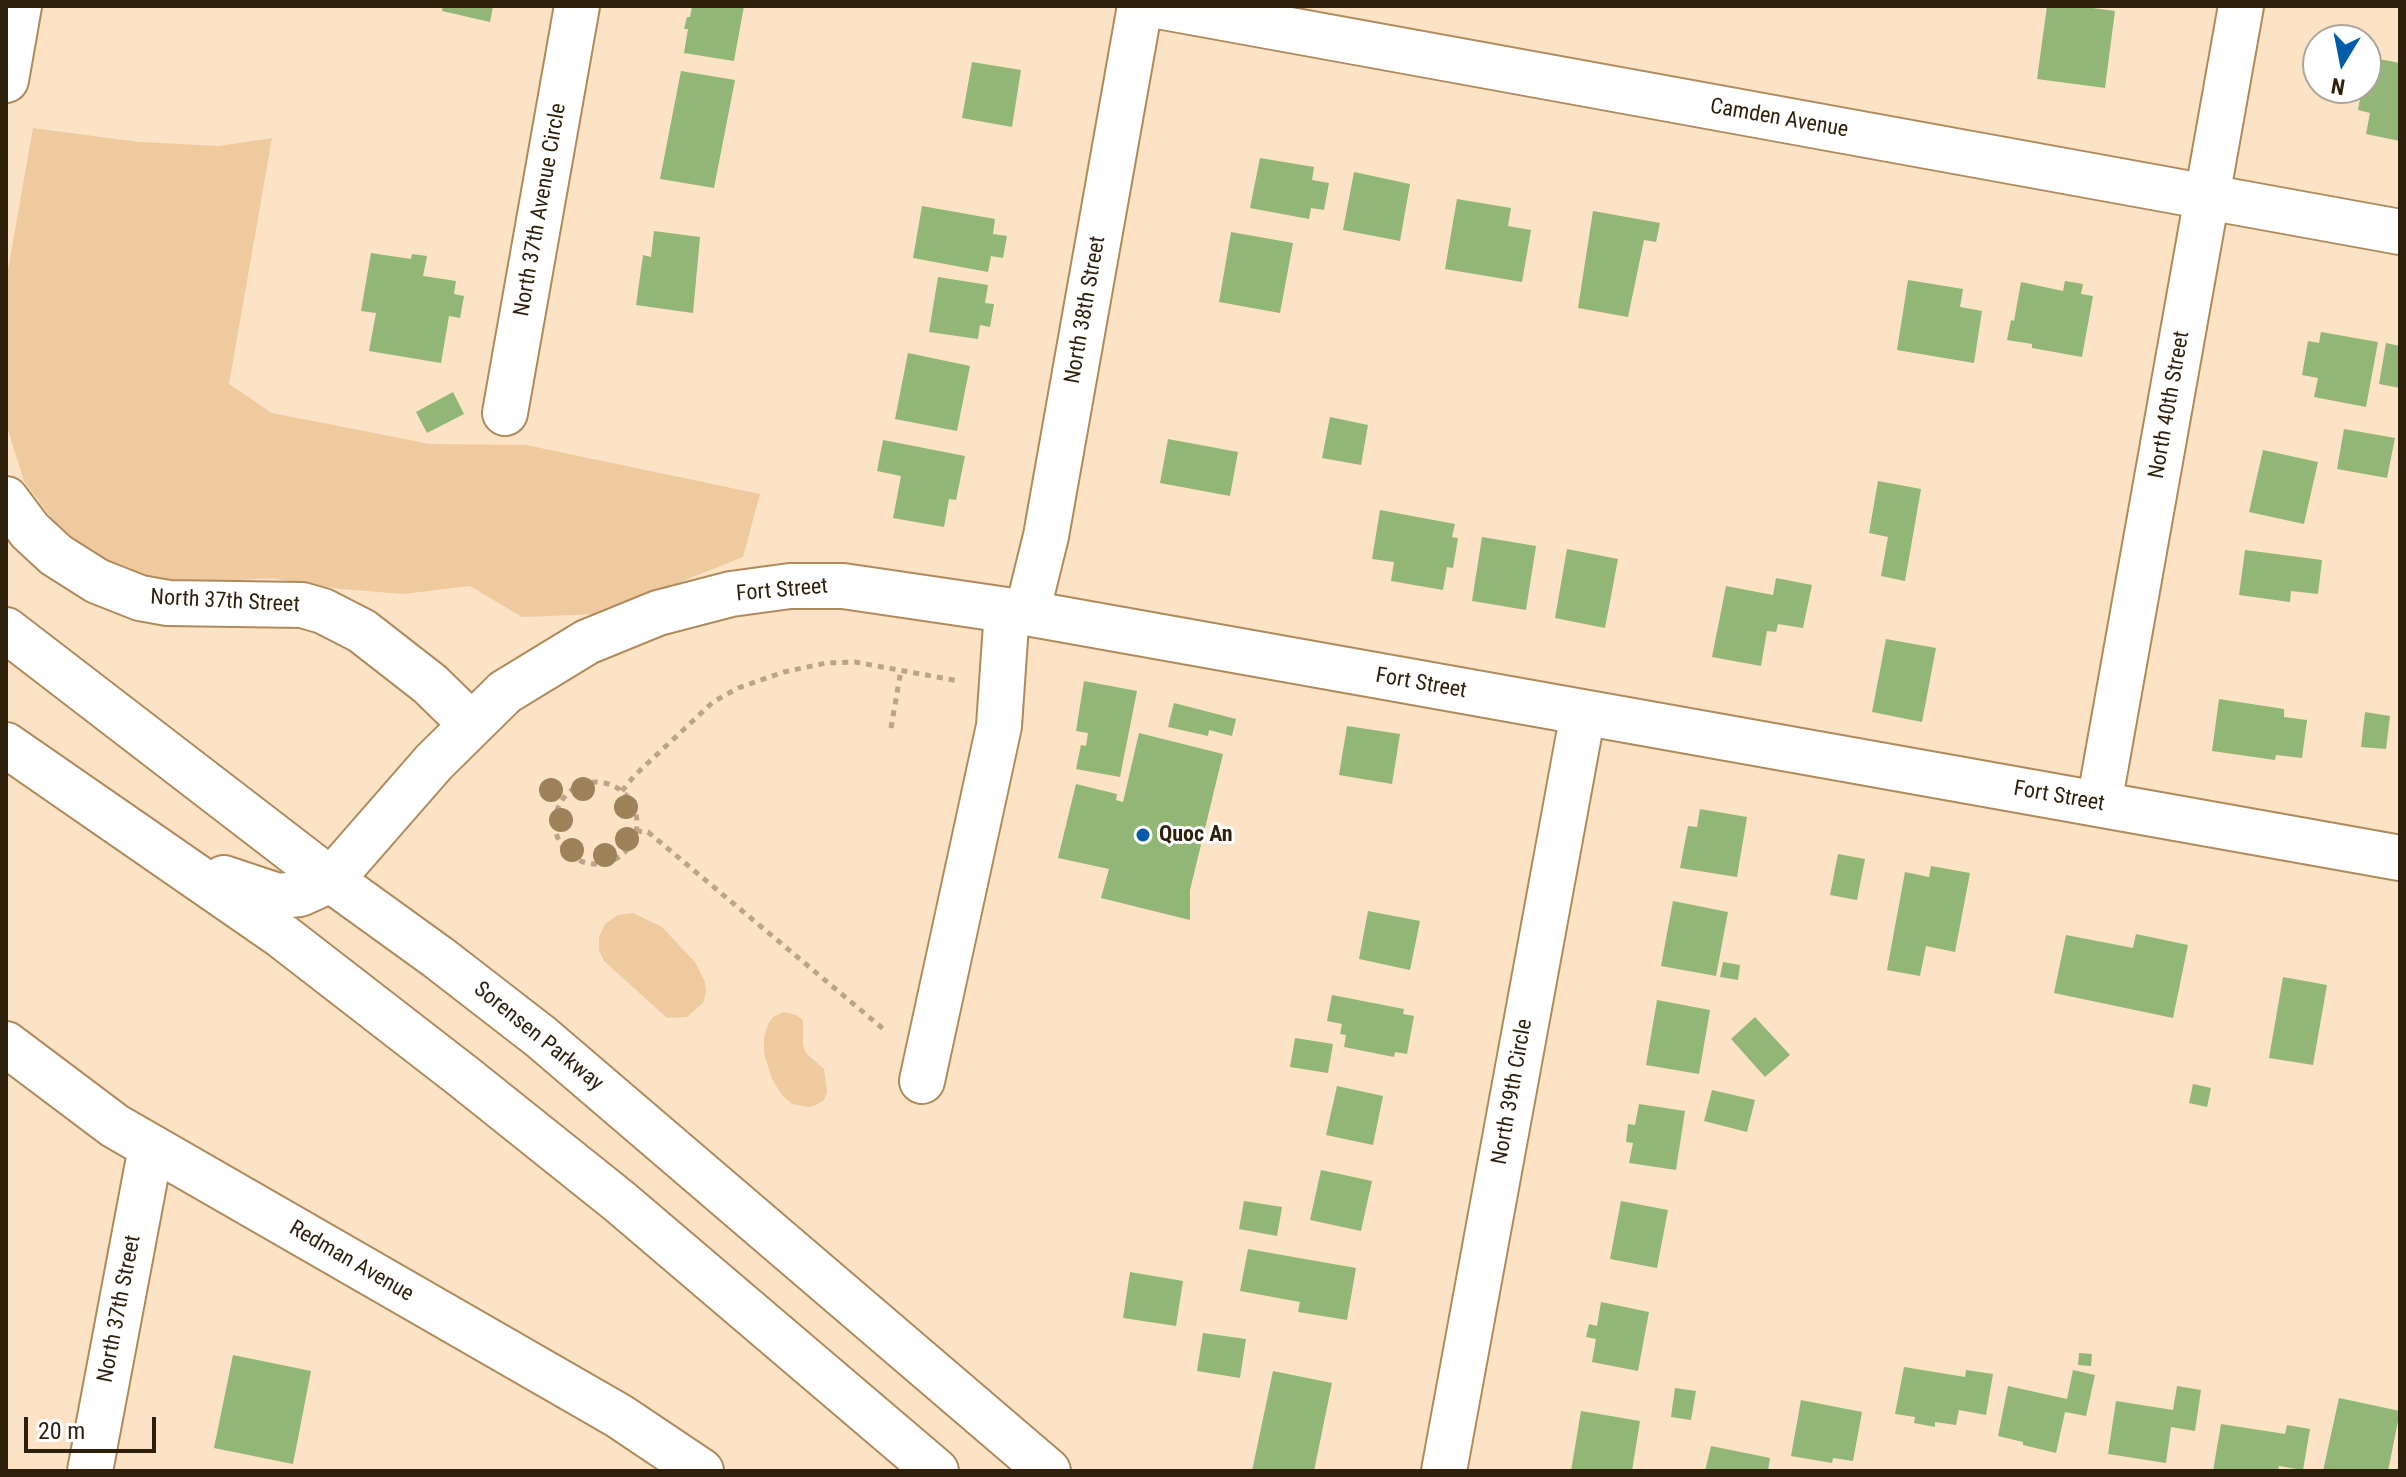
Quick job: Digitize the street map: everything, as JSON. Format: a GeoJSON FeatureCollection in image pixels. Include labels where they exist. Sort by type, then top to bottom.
{"type":"FeatureCollection","features":[{"type":"Feature","properties":{"kind":"street"},"geometry":{"type":"LineString","coordinates":[[6,80],[19,6]]}},
{"type":"Feature","properties":{"kind":"street","name":"North 37th Avenue Circle"},"geometry":{"type":"LineString","coordinates":[[505,413],[577,6]]}},
{"type":"Feature","properties":{"kind":"street","name":"North 38th Street"},"geometry":{"type":"LineString","coordinates":[[922,1081],[999,726],[1017,612],[1046,536],[1140,6]]}},
{"type":"Feature","properties":{"kind":"street","name":"Camden Avenue"},"geometry":{"type":"LineString","coordinates":[[1158,6],[2400,232]]}},
{"type":"Feature","properties":{"kind":"street","name":"North 40th Street"},"geometry":{"type":"LineString","coordinates":[[2099,804],[2241,6]]}},
{"type":"Feature","properties":{"kind":"street","name":"North 37th Street"},"geometry":{"type":"LineString","coordinates":[[6,499],[30,531],[56,555],[97,581],[140,598],[168,603],[302,605],[323,611],[362,631],[430,684],[471,724]]}},
{"type":"Feature","properties":{"kind":"street","name":"Fort Street"},"geometry":{"type":"LineString","coordinates":[[471,724],[505,692],[587,642],[658,613],[731,594],[790,586],[843,586],[1017,612],[2400,858]]}},
{"type":"Feature","properties":{"kind":"street","name":"Sorensen Parkway"},"geometry":{"type":"LineString","coordinates":[[6,630],[541,1037],[1048,1471]]}},
{"type":"Feature","properties":{"kind":"street","name":"North 39th Circle"},"geometry":{"type":"LineString","coordinates":[[1444,1471],[1583,713]]}},
{"type":"Feature","properties":{"kind":"street"},"geometry":{"type":"LineString","coordinates":[[170,859],[278,896],[300,894],[331,880],[471,724]]}},
{"type":"Feature","properties":{"kind":"street"},"geometry":{"type":"LineString","coordinates":[[6,745],[282,936],[619,1201],[936,1471]]}},
{"type":"Feature","properties":{"kind":"street","name":"Redman Avenue"},"geometry":{"type":"LineString","coordinates":[[6,1044],[115,1126],[606,1408],[654,1457],[701,1471]]}},
{"type":"Feature","properties":{"kind":"street","name":"North 37th Street"},"geometry":{"type":"LineString","coordinates":[[90,1471],[151,1147]]}},
{"type":"Feature","properties":{"kind":"path"},"geometry":{"type":"LineString","coordinates":[[622,791],[713,702],[738,688],[784,672],[826,663],[855,662],[1002,692]]}},
{"type":"Feature","properties":{"kind":"path"},"geometry":{"type":"LineString","coordinates":[[891,728],[901,670]]}},
{"type":"Feature","properties":{"kind":"path"},"geometry":{"type":"LineString","coordinates":[[592,781],[605,782],[622,791],[635,809],[636,831],[629,848],[606,863],[580,861],[568,854],[559,843],[554,816],[567,793],[592,781]]}},
{"type":"Feature","properties":{"kind":"path"},"geometry":{"type":"LineString","coordinates":[[636,831],[648,832],[895,1039],[922,1081]]}},
{"type":"Feature","properties":{"kind":"shaded area"},"geometry":{"type":"Polygon","coordinates":[[[33,128],[139,142],[219,146],[272,138],[229,384],[272,413],[430,444],[526,445],[760,494],[743,557],[601,614],[522,617],[470,586],[403,594],[269,578],[183,584],[127,571],[80,544],[53,520],[24,481],[6,424],[6,281],[33,128]]]}},
{"type":"Feature","properties":{"kind":"shaded area"},"geometry":{"type":"Polygon","coordinates":[[[633,913],[662,927],[695,962],[705,982],[706,992],[703,1003],[687,1017],[667,1018],[604,961],[599,950],[599,937],[605,924],[618,915],[633,913]]]}},
{"type":"Feature","properties":{"kind":"shaded area"},"geometry":{"type":"Polygon","coordinates":[[[784,1012],[803,1020],[806,1053],[824,1069],[827,1092],[824,1100],[816,1105],[792,1104],[772,1079],[764,1053],[764,1038],[773,1017],[784,1012]]]}},
{"type":"Feature","properties":{"kind":"building"},"geometry":{"type":"Polygon","coordinates":[[[443,6],[493,6],[490,22],[442,11],[443,6]]]}},
{"type":"Feature","properties":{"kind":"building"},"geometry":{"type":"Polygon","coordinates":[[[692,6],[744,6],[734,61],[684,53],[688,29],[684,29],[692,6]]]}},
{"type":"Feature","properties":{"kind":"building"},"geometry":{"type":"Polygon","coordinates":[[[2047,6],[2115,11],[2105,88],[2037,79],[2047,6]]]}},
{"type":"Feature","properties":{"kind":"building"},"geometry":{"type":"Polygon","coordinates":[[[2382,60],[2400,63],[2400,141],[2366,134],[2370,113],[2358,110],[2359,104],[2382,104],[2382,60]]]}},
{"type":"Feature","properties":{"kind":"building"},"geometry":{"type":"Polygon","coordinates":[[[972,62],[1021,70],[1012,127],[962,118],[972,62]]]}},
{"type":"Feature","properties":{"kind":"building"},"geometry":{"type":"Polygon","coordinates":[[[681,71],[735,80],[714,188],[660,179],[681,71]]]}},
{"type":"Feature","properties":{"kind":"building"},"geometry":{"type":"Polygon","coordinates":[[[1260,158],[1314,167],[1312,180],[1329,183],[1324,210],[1311,208],[1309,219],[1250,208],[1260,158]]]}},
{"type":"Feature","properties":{"kind":"building"},"geometry":{"type":"Polygon","coordinates":[[[1354,172],[1410,184],[1400,241],[1343,230],[1354,172]]]}},
{"type":"Feature","properties":{"kind":"building"},"geometry":{"type":"Polygon","coordinates":[[[1457,199],[1511,208],[1508,226],[1531,230],[1522,282],[1445,269],[1457,199]]]}},
{"type":"Feature","properties":{"kind":"building"},"geometry":{"type":"Polygon","coordinates":[[[922,206],[995,219],[993,234],[1007,236],[1003,258],[991,256],[988,272],[913,258],[922,206]]]}},
{"type":"Feature","properties":{"kind":"building"},"geometry":{"type":"Polygon","coordinates":[[[1593,211],[1660,223],[1656,242],[1644,240],[1628,317],[1578,308],[1593,211]]]}},
{"type":"Feature","properties":{"kind":"building"},"geometry":{"type":"Polygon","coordinates":[[[654,231],[700,237],[693,313],[636,305],[643,255],[651,257],[654,231]]]}},
{"type":"Feature","properties":{"kind":"building"},"geometry":{"type":"Polygon","coordinates":[[[1231,232],[1293,243],[1280,313],[1219,302],[1231,232]]]}},
{"type":"Feature","properties":{"kind":"building"},"geometry":{"type":"Polygon","coordinates":[[[371,253],[411,259],[412,254],[427,256],[423,276],[456,281],[454,294],[464,296],[460,318],[449,316],[441,363],[369,351],[376,313],[361,311],[371,253]]]}},
{"type":"Feature","properties":{"kind":"building"},"geometry":{"type":"Polygon","coordinates":[[[938,277],[988,285],[985,303],[994,304],[990,327],[980,325],[978,339],[929,332],[938,277]]]}},
{"type":"Feature","properties":{"kind":"building"},"geometry":{"type":"Polygon","coordinates":[[[1908,280],[1963,289],[1960,307],[1982,311],[1974,363],[1897,350],[1908,280]]]}},
{"type":"Feature","properties":{"kind":"building"},"geometry":{"type":"Polygon","coordinates":[[[2065,281],[2083,284],[2081,294],[2093,296],[2082,357],[2007,340],[2021,282],[2063,291],[2065,281]]]}},
{"type":"Feature","properties":{"kind":"building"},"geometry":{"type":"Polygon","coordinates":[[[2321,332],[2378,342],[2366,407],[2314,397],[2318,378],[2302,375],[2308,341],[2319,343],[2321,332]]]}},
{"type":"Feature","properties":{"kind":"building"},"geometry":{"type":"Polygon","coordinates":[[[2386,343],[2400,346],[2400,388],[2379,384],[2386,343]]]}},
{"type":"Feature","properties":{"kind":"building"},"geometry":{"type":"Polygon","coordinates":[[[908,353],[970,366],[957,431],[895,419],[908,353]]]}},
{"type":"Feature","properties":{"kind":"building"},"geometry":{"type":"Polygon","coordinates":[[[453,392],[464,414],[427,433],[416,412],[453,392]]]}},
{"type":"Feature","properties":{"kind":"building"},"geometry":{"type":"Polygon","coordinates":[[[1330,417],[1368,425],[1361,465],[1322,458],[1330,417]]]}},
{"type":"Feature","properties":{"kind":"building"},"geometry":{"type":"Polygon","coordinates":[[[2344,429],[2395,438],[2387,478],[2337,469],[2344,429]]]}},
{"type":"Feature","properties":{"kind":"building"},"geometry":{"type":"Polygon","coordinates":[[[1168,439],[1238,452],[1230,496],[1160,483],[1168,439]]]}},
{"type":"Feature","properties":{"kind":"building"},"geometry":{"type":"Polygon","coordinates":[[[883,440],[965,456],[956,500],[949,499],[944,527],[893,518],[901,476],[877,471],[883,440]]]}},
{"type":"Feature","properties":{"kind":"building"},"geometry":{"type":"Polygon","coordinates":[[[2263,450],[2318,462],[2304,524],[2249,512],[2263,450]]]}},
{"type":"Feature","properties":{"kind":"building"},"geometry":{"type":"Polygon","coordinates":[[[1878,481],[1921,489],[1905,581],[1881,576],[1888,537],[1869,533],[1878,481]]]}},
{"type":"Feature","properties":{"kind":"building"},"geometry":{"type":"Polygon","coordinates":[[[1380,510],[1455,524],[1452,537],[1458,538],[1453,568],[1447,567],[1443,590],[1391,581],[1394,562],[1372,559],[1380,510]]]}},
{"type":"Feature","properties":{"kind":"building"},"geometry":{"type":"Polygon","coordinates":[[[1482,537],[1536,546],[1526,610],[1472,601],[1482,537]]]}},
{"type":"Feature","properties":{"kind":"building"},"geometry":{"type":"Polygon","coordinates":[[[1567,549],[1618,559],[1605,628],[1555,618],[1567,549]]]}},
{"type":"Feature","properties":{"kind":"building"},"geometry":{"type":"Polygon","coordinates":[[[2245,550],[2322,560],[2318,594],[2291,591],[2290,602],[2239,595],[2245,550]]]}},
{"type":"Feature","properties":{"kind":"building"},"geometry":{"type":"Polygon","coordinates":[[[1776,578],[1812,585],[1803,628],[1778,624],[1776,632],[1767,631],[1761,666],[1712,657],[1726,586],[1773,595],[1776,578]]]}},
{"type":"Feature","properties":{"kind":"building"},"geometry":{"type":"Polygon","coordinates":[[[1886,639],[1936,648],[1922,722],[1872,712],[1886,639]]]}},
{"type":"Feature","properties":{"kind":"building"},"geometry":{"type":"Polygon","coordinates":[[[1084,681],[1137,691],[1120,777],[1076,769],[1081,745],[1086,746],[1088,733],[1076,731],[1084,681]]]}},
{"type":"Feature","properties":{"kind":"building"},"geometry":{"type":"Polygon","coordinates":[[[2219,699],[2284,709],[2284,717],[2307,720],[2302,758],[2276,755],[2275,760],[2212,751],[2219,699]]]}},
{"type":"Feature","properties":{"kind":"building"},"geometry":{"type":"Polygon","coordinates":[[[1174,703],[1236,719],[1232,736],[1209,730],[1208,736],[1168,727],[1174,703]]]}},
{"type":"Feature","properties":{"kind":"building"},"geometry":{"type":"Polygon","coordinates":[[[2365,712],[2390,716],[2386,749],[2361,747],[2365,712]]]}},
{"type":"Feature","properties":{"kind":"building"},"geometry":{"type":"Polygon","coordinates":[[[1347,726],[1400,734],[1392,784],[1339,775],[1347,726]]]}},
{"type":"Feature","properties":{"kind":"building"},"geometry":{"type":"Polygon","coordinates":[[[1139,733],[1223,754],[1190,890],[1190,920],[1101,898],[1109,869],[1058,858],[1076,784],[1117,794],[1116,800],[1123,802],[1139,733]]]}},
{"type":"Feature","properties":{"kind":"building"},"geometry":{"type":"Polygon","coordinates":[[[1700,809],[1747,817],[1737,877],[1680,868],[1688,826],[1697,827],[1700,809]]]}},
{"type":"Feature","properties":{"kind":"building"},"geometry":{"type":"Polygon","coordinates":[[[1838,854],[1865,859],[1857,900],[1830,895],[1838,854]]]}},
{"type":"Feature","properties":{"kind":"building"},"geometry":{"type":"Polygon","coordinates":[[[1931,866],[1970,873],[1955,952],[1926,946],[1920,976],[1887,970],[1905,872],[1929,877],[1931,866]]]}},
{"type":"Feature","properties":{"kind":"building"},"geometry":{"type":"Polygon","coordinates":[[[1673,901],[1728,912],[1716,976],[1661,966],[1673,901]]]}},
{"type":"Feature","properties":{"kind":"building"},"geometry":{"type":"Polygon","coordinates":[[[1368,911],[1420,921],[1410,970],[1359,959],[1368,911]]]}},
{"type":"Feature","properties":{"kind":"building"},"geometry":{"type":"Polygon","coordinates":[[[2136,934],[2188,945],[2173,1018],[2054,993],[2066,935],[2133,948],[2136,934]]]}},
{"type":"Feature","properties":{"kind":"building"},"geometry":{"type":"Polygon","coordinates":[[[1723,962],[1740,965],[1738,980],[1720,977],[1723,962]]]}},
{"type":"Feature","properties":{"kind":"building"},"geometry":{"type":"Polygon","coordinates":[[[2283,977],[2327,985],[2313,1065],[2269,1058],[2283,977]]]}},
{"type":"Feature","properties":{"kind":"building"},"geometry":{"type":"Polygon","coordinates":[[[1332,995],[1404,1009],[1403,1014],[1414,1016],[1407,1054],[1395,1052],[1394,1057],[1344,1047],[1346,1035],[1340,1034],[1342,1024],[1327,1021],[1332,995]]]}},
{"type":"Feature","properties":{"kind":"building"},"geometry":{"type":"Polygon","coordinates":[[[1657,1000],[1710,1010],[1699,1074],[1646,1065],[1657,1000]]]}},
{"type":"Feature","properties":{"kind":"building"},"geometry":{"type":"Polygon","coordinates":[[[1755,1017],[1790,1055],[1765,1077],[1731,1039],[1755,1017]]]}},
{"type":"Feature","properties":{"kind":"building"},"geometry":{"type":"Polygon","coordinates":[[[1295,1038],[1333,1044],[1328,1073],[1290,1067],[1295,1038]]]}},
{"type":"Feature","properties":{"kind":"building"},"geometry":{"type":"Polygon","coordinates":[[[2193,1084],[2211,1088],[2207,1107],[2189,1103],[2193,1084]]]}},
{"type":"Feature","properties":{"kind":"building"},"geometry":{"type":"Polygon","coordinates":[[[1337,1086],[1383,1096],[1373,1145],[1326,1135],[1337,1086]]]}},
{"type":"Feature","properties":{"kind":"building"},"geometry":{"type":"Polygon","coordinates":[[[1712,1090],[1755,1100],[1747,1132],[1704,1121],[1712,1090]]]}},
{"type":"Feature","properties":{"kind":"building"},"geometry":{"type":"Polygon","coordinates":[[[1639,1104],[1685,1111],[1676,1170],[1629,1163],[1633,1143],[1626,1142],[1628,1124],[1635,1125],[1639,1104]]]}},
{"type":"Feature","properties":{"kind":"building"},"geometry":{"type":"Polygon","coordinates":[[[1321,1170],[1372,1181],[1361,1231],[1310,1220],[1321,1170]]]}},
{"type":"Feature","properties":{"kind":"building"},"geometry":{"type":"Polygon","coordinates":[[[1244,1201],[1282,1207],[1277,1236],[1239,1229],[1244,1201]]]}},
{"type":"Feature","properties":{"kind":"building"},"geometry":{"type":"Polygon","coordinates":[[[1621,1201],[1668,1210],[1657,1268],[1610,1259],[1621,1201]]]}},
{"type":"Feature","properties":{"kind":"building"},"geometry":{"type":"Polygon","coordinates":[[[1248,1249],[1356,1268],[1347,1320],[1298,1312],[1300,1302],[1240,1291],[1248,1249]]]}},
{"type":"Feature","properties":{"kind":"building"},"geometry":{"type":"Polygon","coordinates":[[[1130,1272],[1183,1281],[1176,1326],[1123,1318],[1130,1272]]]}},
{"type":"Feature","properties":{"kind":"building"},"geometry":{"type":"Polygon","coordinates":[[[1601,1302],[1649,1312],[1638,1371],[1592,1362],[1596,1339],[1586,1337],[1589,1324],[1597,1326],[1601,1302]]]}},
{"type":"Feature","properties":{"kind":"building"},"geometry":{"type":"Polygon","coordinates":[[[1203,1333],[1246,1339],[1240,1378],[1197,1371],[1203,1333]]]}},
{"type":"Feature","properties":{"kind":"building"},"geometry":{"type":"Polygon","coordinates":[[[2079,1353],[2092,1354],[2091,1366],[2078,1365],[2079,1353]]]}},
{"type":"Feature","properties":{"kind":"building"},"geometry":{"type":"Polygon","coordinates":[[[233,1355],[311,1371],[293,1464],[214,1448],[233,1355]]]}},
{"type":"Feature","properties":{"kind":"building"},"geometry":{"type":"Polygon","coordinates":[[[1904,1367],[1965,1377],[1966,1370],[1993,1374],[1986,1415],[1959,1410],[1956,1425],[1935,1422],[1935,1427],[1914,1423],[1915,1417],[1895,1414],[1904,1367]]]}},
{"type":"Feature","properties":{"kind":"building"},"geometry":{"type":"Polygon","coordinates":[[[2073,1370],[2095,1375],[2086,1416],[2065,1412],[2056,1453],[1998,1436],[2008,1386],[2067,1399],[2073,1370]]]}},
{"type":"Feature","properties":{"kind":"building"},"geometry":{"type":"Polygon","coordinates":[[[1273,1371],[1332,1383],[1314,1471],[1252,1471],[1273,1371]]]}},
{"type":"Feature","properties":{"kind":"building"},"geometry":{"type":"Polygon","coordinates":[[[2177,1386],[2201,1390],[2195,1431],[2171,1427],[2166,1463],[2108,1454],[2116,1401],[2173,1410],[2177,1386]]]}},
{"type":"Feature","properties":{"kind":"building"},"geometry":{"type":"Polygon","coordinates":[[[1675,1388],[1696,1391],[1691,1420],[1671,1417],[1675,1388]]]}},
{"type":"Feature","properties":{"kind":"building"},"geometry":{"type":"Polygon","coordinates":[[[2339,1398],[2400,1411],[2388,1471],[2323,1471],[2339,1398]]]}},
{"type":"Feature","properties":{"kind":"building"},"geometry":{"type":"Polygon","coordinates":[[[1801,1400],[1862,1412],[1853,1461],[1833,1458],[1832,1463],[1791,1456],[1801,1400]]]}},
{"type":"Feature","properties":{"kind":"building"},"geometry":{"type":"Polygon","coordinates":[[[1581,1411],[1640,1421],[1632,1471],[1571,1471],[1581,1411]]]}},
{"type":"Feature","properties":{"kind":"building"},"geometry":{"type":"Polygon","coordinates":[[[2221,1424],[2285,1434],[2287,1425],[2310,1429],[2303,1470],[2279,1466],[2278,1471],[2213,1471],[2221,1424]]]}},
{"type":"Feature","properties":{"kind":"building"},"geometry":{"type":"Polygon","coordinates":[[[1711,1446],[1770,1458],[1768,1471],[1705,1471],[1711,1446]]]}},
{"type":"Feature","properties":{"kind":"place","name":"Quoc An"},"geometry":{"type":"Point","coordinates":[1143,835]}}]}
